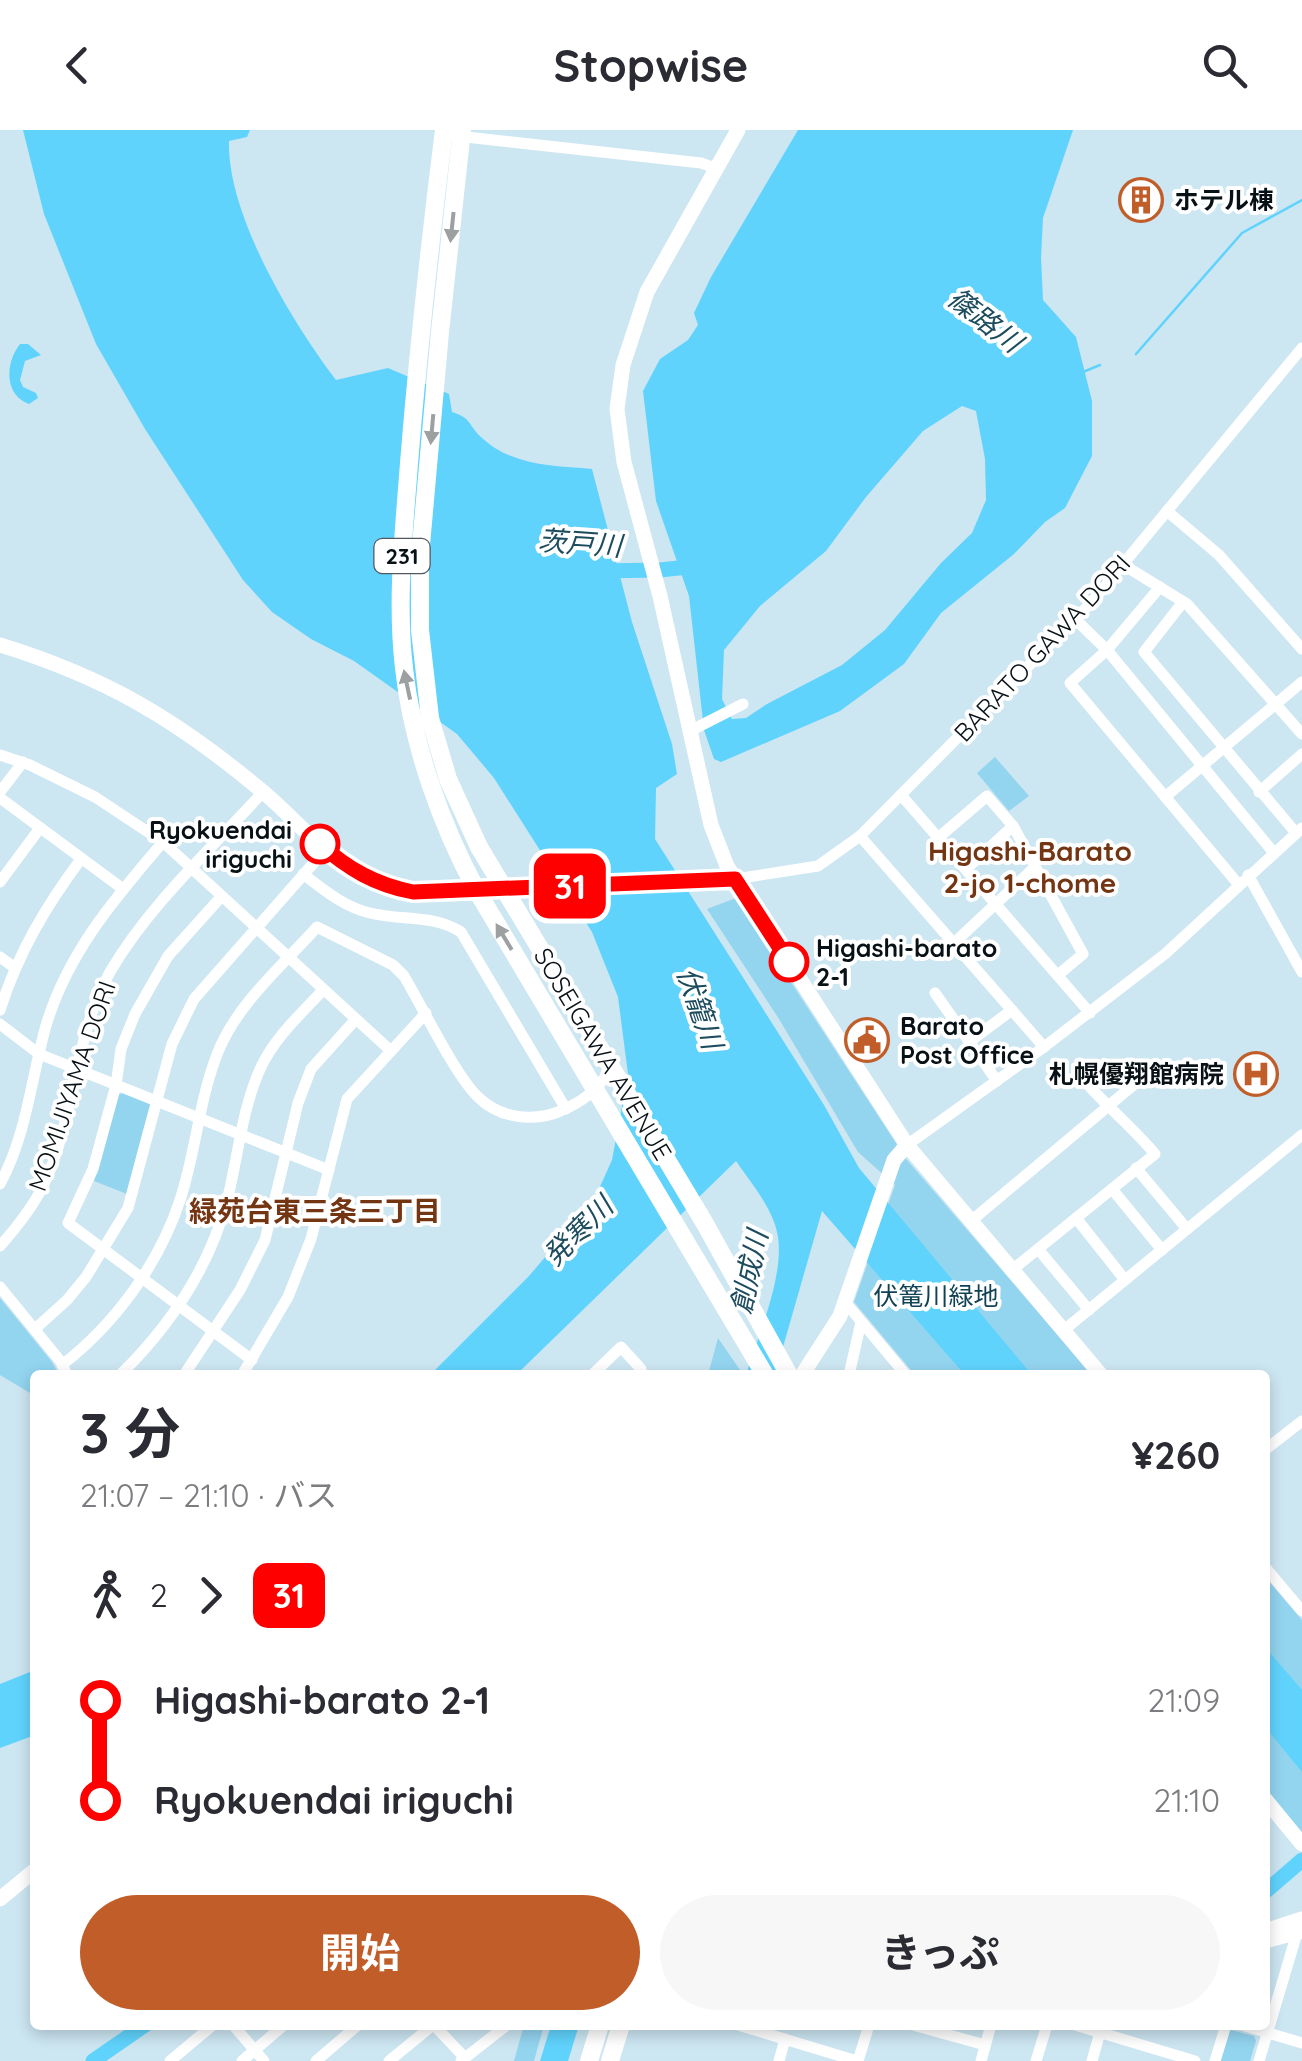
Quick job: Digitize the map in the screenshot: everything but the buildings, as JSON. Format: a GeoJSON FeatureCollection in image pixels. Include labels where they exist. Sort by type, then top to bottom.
{"type":"FeatureCollection","features":[{"type":"Feature","properties":{"kind":"highway","name":"SOSEIGAWA AVENUE"},"geometry":{"type":"LineString","coordinates":[[453,133],[420,330],[399,600],[404,672],[428,780],[460,860],[477,891],[762,1370]]}},
{"type":"Feature","properties":{"kind":"highway","name":"SOSEIGAWA AVENUE"},"geometry":{"type":"LineString","coordinates":[[453,133],[420,556],[420,630],[430,718],[448,779],[479,847],[704,1222],[787,1370]]}},
{"type":"Feature","properties":{"kind":"highway"},"geometry":{"type":"LineString","coordinates":[[589,2061],[598,2030]]}},
{"type":"Feature","properties":{"kind":"highway"},"geometry":{"type":"LineString","coordinates":[[610,2061],[619,2030]]}},
{"type":"Feature","properties":{"kind":"main road"},"geometry":{"type":"LineString","coordinates":[[738,130],[647,292],[623,364],[618,408],[620,446],[696,728],[711,825],[735,879],[906,1145],[1097,1370]]}},
{"type":"Feature","properties":{"kind":"main road"},"geometry":{"type":"LineString","coordinates":[[0,645],[70,669],[160,714],[264,792],[326,849],[361,875],[386,887],[413,892],[477,891],[735,879]]}},
{"type":"Feature","properties":{"kind":"main road"},"geometry":{"type":"LineString","coordinates":[[805,1370],[833,1327],[852,1284],[886,1179],[906,1145]]}},
{"type":"Feature","properties":{"kind":"main road"},"geometry":{"type":"LineString","coordinates":[[1270,1805],[1302,1844]]}},
{"type":"Feature","properties":{"kind":"main road"},"geometry":{"type":"LineString","coordinates":[[0,1899],[30,1874]]}},
{"type":"Feature","properties":{"kind":"main road"},"geometry":{"type":"LineString","coordinates":[[1270,1931],[1300,1928]]}},
{"type":"Feature","properties":{"kind":"main road"},"geometry":{"type":"LineString","coordinates":[[1270,1939],[1300,1928]]}},
{"type":"Feature","properties":{"kind":"street"},"geometry":{"type":"LineString","coordinates":[[453,133],[702,163],[716,168]]}},
{"type":"Feature","properties":{"kind":"street","name":"BARATO GAWA DORI"},"geometry":{"type":"LineString","coordinates":[[735,879],[818,866],[860,836],[1075,619],[1302,348]]}},
{"type":"Feature","properties":{"kind":"street"},"geometry":{"type":"LineString","coordinates":[[1167,511],[1219,555],[1302,649]]}},
{"type":"Feature","properties":{"kind":"street"},"geometry":{"type":"LineString","coordinates":[[1122,564],[1183,602],[1302,734]]}},
{"type":"Feature","properties":{"kind":"street"},"geometry":{"type":"LineString","coordinates":[[1160,588],[1107,650],[1070,683],[1239,886]]}},
{"type":"Feature","properties":{"kind":"street"},"geometry":{"type":"LineString","coordinates":[[906,1145],[1044,1047],[1165,954],[1299,830],[1260,792],[1144,652],[1183,602]]}},
{"type":"Feature","properties":{"kind":"street"},"geometry":{"type":"LineString","coordinates":[[1075,619],[1107,650],[1274,853]]}},
{"type":"Feature","properties":{"kind":"street"},"geometry":{"type":"LineString","coordinates":[[1165,798],[1302,682]]}},
{"type":"Feature","properties":{"kind":"street"},"geometry":{"type":"LineString","coordinates":[[696,728],[738,707]]}},
{"type":"Feature","properties":{"kind":"street"},"geometry":{"type":"LineString","coordinates":[[1260,792],[1302,754]]}},
{"type":"Feature","properties":{"kind":"street"},"geometry":{"type":"LineString","coordinates":[[0,755],[96,797],[164,842],[391,1051]]}},
{"type":"Feature","properties":{"kind":"street"},"geometry":{"type":"LineString","coordinates":[[23,762],[0,795],[123,889]]}},
{"type":"Feature","properties":{"kind":"street","name":"MOMIJIYAMA DORI"},"geometry":{"type":"LineString","coordinates":[[0,1246],[22,1222],[44,1183],[90,1020],[109,974],[148,918],[264,792]]}},
{"type":"Feature","properties":{"kind":"street"},"geometry":{"type":"LineString","coordinates":[[901,795],[1090,1012]]}},
{"type":"Feature","properties":{"kind":"street"},"geometry":{"type":"LineString","coordinates":[[938,838],[987,796],[1012,826],[1083,954],[1058,975]]}},
{"type":"Feature","properties":{"kind":"street"},"geometry":{"type":"LineString","coordinates":[[966,870],[1012,826]]}},
{"type":"Feature","properties":{"kind":"street"},"geometry":{"type":"LineString","coordinates":[[0,882],[40,828]]}},
{"type":"Feature","properties":{"kind":"street"},"geometry":{"type":"LineString","coordinates":[[860,836],[1044,1047]]}},
{"type":"Feature","properties":{"kind":"street"},"geometry":{"type":"LineString","coordinates":[[0,1184],[20,1139],[40,1054],[69,971],[105,910],[164,842]]}},
{"type":"Feature","properties":{"kind":"street"},"geometry":{"type":"LineString","coordinates":[[35,1329],[68,1300],[105,1250],[136,1187],[179,1024],[194,999],[326,849]]}},
{"type":"Feature","properties":{"kind":"street"},"geometry":{"type":"LineString","coordinates":[[0,1010],[14,968],[46,908],[81,858]]}},
{"type":"Feature","properties":{"kind":"street"},"geometry":{"type":"LineString","coordinates":[[954,943],[1035,867]]}},
{"type":"Feature","properties":{"kind":"street"},"geometry":{"type":"LineString","coordinates":[[303,874],[335,898],[360,910],[438,920],[461,932],[566,1109]]}},
{"type":"Feature","properties":{"kind":"street"},"geometry":{"type":"LineString","coordinates":[[1248,875],[1300,964]]}},
{"type":"Feature","properties":{"kind":"street"},"geometry":{"type":"LineString","coordinates":[[221,897],[168,956],[149,988],[121,1050],[116,1085],[93,1169],[68,1224],[252,1360]]}},
{"type":"Feature","properties":{"kind":"street"},"geometry":{"type":"LineString","coordinates":[[0,1287],[64,1370],[102,1329],[158,1251],[181,1199],[199,1118],[228,1030],[317,927],[392,965],[404,976],[478,1097],[499,1110],[529,1119],[566,1109],[597,1091],[612,1069]]}},
{"type":"Feature","properties":{"kind":"street"},"geometry":{"type":"LineString","coordinates":[[0,957],[14,968]]}},
{"type":"Feature","properties":{"kind":"street"},"geometry":{"type":"LineString","coordinates":[[125,1370],[150,1344],[200,1269],[221,1222],[255,1081],[267,1056],[323,990]]}},
{"type":"Feature","properties":{"kind":"street"},"geometry":{"type":"LineString","coordinates":[[935,994],[997,1081]]}},
{"type":"Feature","properties":{"kind":"street"},"geometry":{"type":"LineString","coordinates":[[969,1042],[1012,1010]]}},
{"type":"Feature","properties":{"kind":"street"},"geometry":{"type":"LineString","coordinates":[[245,1370],[288,1297],[312,1240],[348,1098],[426,1013]]}},
{"type":"Feature","properties":{"kind":"street"},"geometry":{"type":"LineString","coordinates":[[188,1370],[215,1332],[265,1240],[298,1103],[312,1070],[356,1020]]}},
{"type":"Feature","properties":{"kind":"street"},"geometry":{"type":"LineString","coordinates":[[0,1024],[40,1054],[328,1170]]}},
{"type":"Feature","properties":{"kind":"street"},"geometry":{"type":"LineString","coordinates":[[971,1221],[1150,1072]]}},
{"type":"Feature","properties":{"kind":"street"},"geometry":{"type":"LineString","coordinates":[[1012,1270],[1154,1154],[1130,1124],[1090,1086]]}},
{"type":"Feature","properties":{"kind":"street"},"geometry":{"type":"LineString","coordinates":[[1064,1330],[1302,1135]]}},
{"type":"Feature","properties":{"kind":"street"},"geometry":{"type":"LineString","coordinates":[[1136,1168],[1187,1229]]}},
{"type":"Feature","properties":{"kind":"street"},"geometry":{"type":"LineString","coordinates":[[1112,1188],[1162,1250]]}},
{"type":"Feature","properties":{"kind":"street"},"geometry":{"type":"LineString","coordinates":[[1076,1218],[1125,1280]]}},
{"type":"Feature","properties":{"kind":"street"},"geometry":{"type":"LineString","coordinates":[[1038,1249],[1089,1310]]}},
{"type":"Feature","properties":{"kind":"street"},"geometry":{"type":"LineString","coordinates":[[844,1302],[902,1370]]}},
{"type":"Feature","properties":{"kind":"street"},"geometry":{"type":"LineString","coordinates":[[850,1370],[861,1322]]}},
{"type":"Feature","properties":{"kind":"street"},"geometry":{"type":"LineString","coordinates":[[597,1370],[621,1347],[640,1370]]}},
{"type":"Feature","properties":{"kind":"street"},"geometry":{"type":"LineString","coordinates":[[1270,1446],[1302,1420]]}},
{"type":"Feature","properties":{"kind":"street"},"geometry":{"type":"LineString","coordinates":[[1270,1573],[1302,1610]]}},
{"type":"Feature","properties":{"kind":"street"},"geometry":{"type":"LineString","coordinates":[[1270,2023],[1300,1928]]}},
{"type":"Feature","properties":{"kind":"street"},"geometry":{"type":"LineString","coordinates":[[170,2061],[207,2030]]}},
{"type":"Feature","properties":{"kind":"street"},"geometry":{"type":"LineString","coordinates":[[238,2030],[264,2061]]}},
{"type":"Feature","properties":{"kind":"street"},"geometry":{"type":"LineString","coordinates":[[242,2061],[278,2030]]}},
{"type":"Feature","properties":{"kind":"street"},"geometry":{"type":"LineString","coordinates":[[316,2061],[352,2030]]}},
{"type":"Feature","properties":{"kind":"street"},"geometry":{"type":"LineString","coordinates":[[389,2061],[427,2030]]}},
{"type":"Feature","properties":{"kind":"street"},"geometry":{"type":"LineString","coordinates":[[437,2030],[463,2059],[501,2030]]}},
{"type":"Feature","properties":{"kind":"street"},"geometry":{"type":"LineString","coordinates":[[755,2030],[858,2061],[867,2030]]}},
{"type":"Feature","properties":{"kind":"street"},"geometry":{"type":"LineString","coordinates":[[931,2030],[985,2046]]}},
{"type":"Feature","properties":{"kind":"street"},"geometry":{"type":"LineString","coordinates":[[981,2061],[990,2030]]}},
{"type":"Feature","properties":{"kind":"street"},"geometry":{"type":"LineString","coordinates":[[1036,2061],[1045,2030]]}},
{"type":"Feature","properties":{"kind":"street"},"geometry":{"type":"LineString","coordinates":[[1092,2061],[1101,2030]]}},
{"type":"Feature","properties":{"kind":"street"},"geometry":{"type":"LineString","coordinates":[[1104,2030],[1195,2061]]}},
{"type":"Feature","properties":{"kind":"street"},"geometry":{"type":"LineString","coordinates":[[1215,2061],[1224,2030]]}},
{"type":"Feature","properties":{"kind":"street"},"geometry":{"type":"LineString","coordinates":[[1260,2030],[1302,2043]]}},
{"type":"Feature","properties":{"kind":"street"},"geometry":{"type":"LineString","coordinates":[[1258,2061],[1267,2032]]}},
{"type":"Feature","properties":{"kind":"street"},"geometry":{"type":"LineString","coordinates":[[779,2061],[785,2039]]}},
{"type":"Feature","properties":{"kind":"green space"},"geometry":{"type":"Polygon","coordinates":[[[995,757],[1029,796],[1009,811],[977,773],[995,757]]]}},
{"type":"Feature","properties":{"kind":"green space","name":"伏篭川緑地"},"geometry":{"type":"Polygon","coordinates":[[[736,898],[907,1160],[1088,1370],[911,1370],[854,1302],[895,1185],[858,1152],[779,1019],[707,909],[736,898]]]}},
{"type":"Feature","properties":{"kind":"green space"},"geometry":{"type":"Polygon","coordinates":[[[123,1093],[149,1103],[151,1108],[127,1194],[94,1181],[118,1095],[123,1093]]]}},
{"type":"Feature","properties":{"kind":"green space"},"geometry":{"type":"Polygon","coordinates":[[[0,1298],[56,1370],[30,1370],[30,1393],[0,1375],[0,1298]]]}},
{"type":"Feature","properties":{"kind":"green space"},"geometry":{"type":"Polygon","coordinates":[[[718,1338],[740,1370],[709,1370],[718,1338]]]}},
{"type":"Feature","properties":{"kind":"green space"},"geometry":{"type":"Polygon","coordinates":[[[1270,1583],[1302,1620],[1302,1841],[1270,1802],[1270,1583]]]}},
{"type":"Feature","properties":{"kind":"green space"},"geometry":{"type":"Polygon","coordinates":[[[523,2030],[543,2030],[534,2061],[514,2061],[523,2030]]]}},
{"type":"Feature","properties":{"kind":"green space"},"geometry":{"type":"Polygon","coordinates":[[[1231,2030],[1254,2036],[1250,2061],[1218,2061],[1231,2030]]]}},
{"type":"Feature","properties":{"kind":"water"},"geometry":{"type":"Polygon","coordinates":[[[23,130],[250,130],[247,137],[229,141],[231,170],[250,234],[300,329],[336,380],[388,368],[449,394],[452,412],[506,454],[534,463],[592,469],[632,622],[672,744],[677,774],[656,788],[655,839],[824,1105],[859,1168],[1028,1370],[961,1370],[822,1211],[776,1370],[748,1370],[769,1306],[779,1253],[772,1216],[736,1161],[521,1370],[435,1370],[529,1276],[594,1200],[612,1160],[628,1074],[618,997],[592,932],[494,778],[457,734],[354,661],[311,639],[272,612],[243,580],[145,429],[96,344],[44,214],[23,130]]]}},
{"type":"Feature","properties":{"kind":"water"},"geometry":{"type":"Polygon","coordinates":[[[798,130],[1073,130],[1043,218],[1041,258],[1043,300],[1076,337],[1092,401],[1092,456],[1065,508],[941,613],[904,664],[840,711],[721,762],[714,759],[704,730],[689,596],[656,501],[643,391],[660,359],[688,340],[698,325],[694,313],[711,277],[798,130]],[[962,406],[923,431],[826,551],[760,606],[724,650],[722,699],[732,719],[746,718],[842,665],[885,630],[941,563],[972,533],[986,500],[985,459],[976,411],[962,406]]]}},
{"type":"Feature","properties":{"kind":"water"},"geometry":{"type":"Polygon","coordinates":[[[20,344],[28,344],[41,355],[25,361],[20,380],[38,398],[29,404],[11,386],[10,369],[20,344]]]}},
{"type":"Feature","properties":{"kind":"water"},"geometry":{"type":"Polygon","coordinates":[[[1270,1653],[1302,1690],[1302,1772],[1270,1733],[1270,1653]]]}},
{"type":"Feature","properties":{"kind":"water"},"geometry":{"type":"Polygon","coordinates":[[[30,1672],[30,1737],[0,1748],[0,1684],[30,1672]]]}},
{"type":"Feature","properties":{"kind":"water"},"geometry":{"type":"Polygon","coordinates":[[[549,2030],[577,2030],[568,2061],[540,2061],[549,2030]]]}},
{"type":"Feature","properties":{"kind":"waterway","name":"篠路川"},"geometry":{"type":"LineString","coordinates":[[1136,354],[1242,233],[1302,200]]}},
{"type":"Feature","properties":{"kind":"waterway","name":"篠路川"},"geometry":{"type":"LineString","coordinates":[[1083,372],[1100,365]]}},
{"type":"Feature","properties":{"kind":"waterway","name":"茨戸川"},"geometry":{"type":"LineString","coordinates":[[600,571],[697,566]]}},
{"type":"Feature","properties":{"kind":"waterway"},"geometry":{"type":"LineString","coordinates":[[1270,1888],[1302,1860]]}},
{"type":"Feature","properties":{"kind":"waterway"},"geometry":{"type":"LineString","coordinates":[[93,2061],[138,2030]]}},
{"type":"Feature","properties":{"kind":"bus line","name":"31"},"geometry":{"type":"LineString","coordinates":[[320,844],[361,875],[386,887],[413,892],[735,879],[789,962]]}},
{"type":"Feature","properties":{"kind":"place","name":"ホテル棟"},"geometry":{"type":"Point","coordinates":[1141,200]}},
{"type":"Feature","properties":{"kind":"place","name":"Ryokuendai iriguchi"},"geometry":{"type":"Point","coordinates":[320,844]}},
{"type":"Feature","properties":{"kind":"place","name":"Higashi-barato 2-1"},"geometry":{"type":"Point","coordinates":[789,962]}},
{"type":"Feature","properties":{"kind":"place","name":"Barato Post Office"},"geometry":{"type":"Point","coordinates":[867,1040]}},
{"type":"Feature","properties":{"kind":"place","name":"札幌優翔館病院"},"geometry":{"type":"Point","coordinates":[1256,1074]}},
{"type":"Feature","properties":{"kind":"district","name":"Higashi-Barato 2-jo 1-chome"},"geometry":{"type":"Point","coordinates":[1030,867]}},
{"type":"Feature","properties":{"kind":"district","name":"緑苑台東三条三丁目"},"geometry":{"type":"Point","coordinates":[315,1211]}},
{"type":"Feature","properties":{"kind":"water label","name":"伏籠川"},"geometry":{"type":"Point","coordinates":[700,1008]}},
{"type":"Feature","properties":{"kind":"water label","name":"発寒川"},"geometry":{"type":"Point","coordinates":[578,1231]}},
{"type":"Feature","properties":{"kind":"water label","name":"創成川"},"geometry":{"type":"Point","coordinates":[749,1272]}}]}
